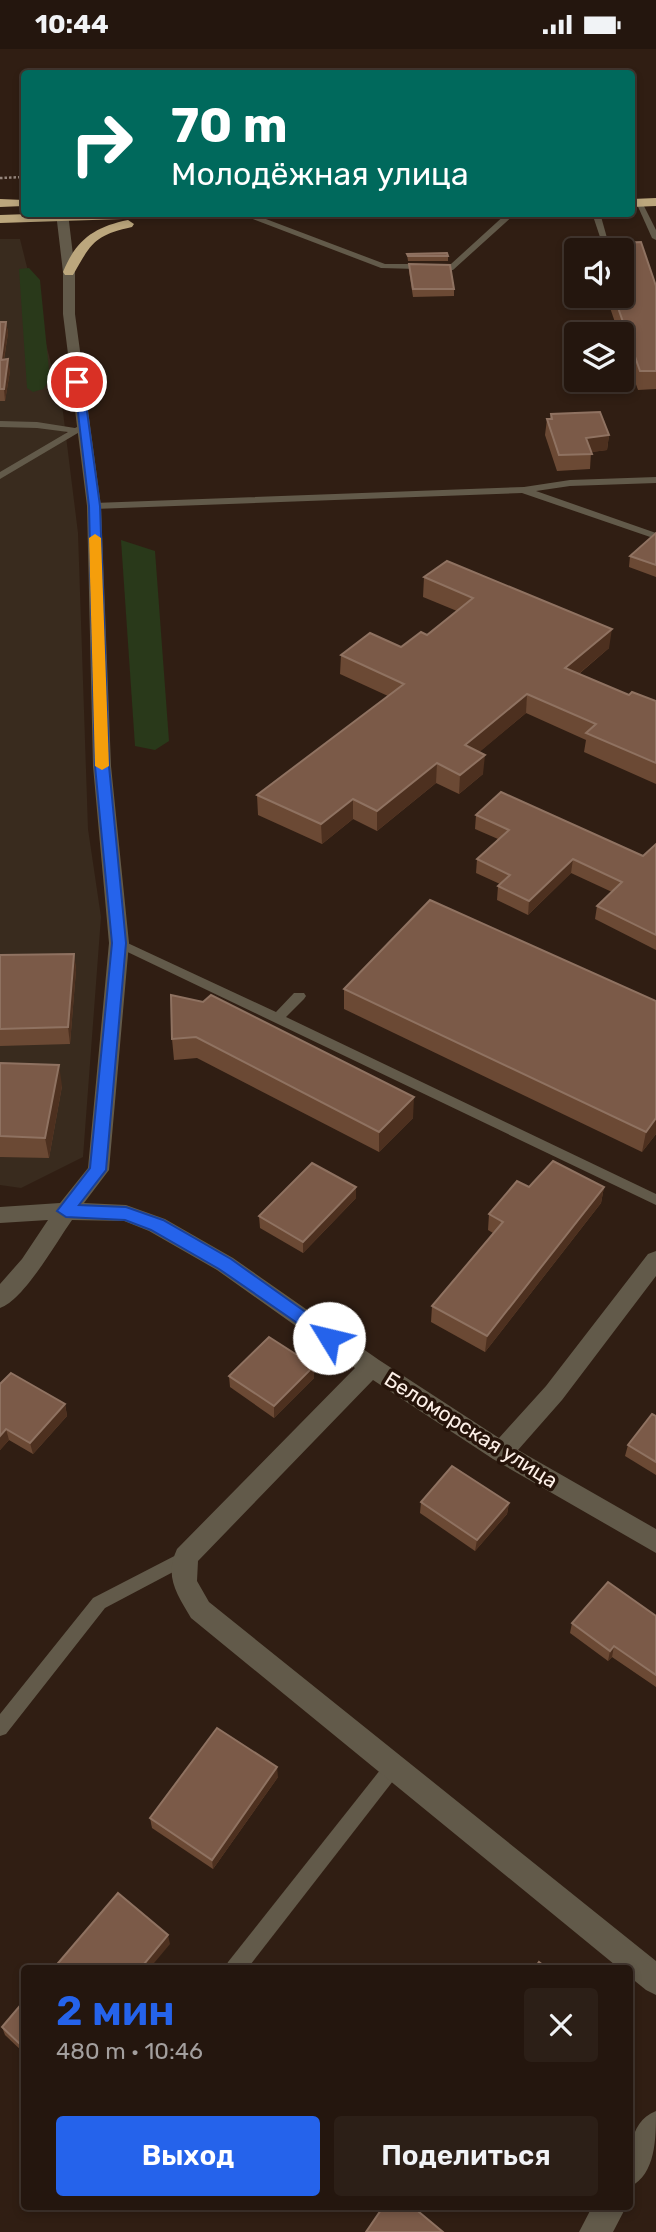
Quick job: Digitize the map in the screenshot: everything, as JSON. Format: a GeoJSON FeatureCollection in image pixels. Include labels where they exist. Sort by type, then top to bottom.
{"type":"FeatureCollection","features":[{"type":"Feature","properties":{"kind":"highway"},"geometry":{"type":"LineString","coordinates":[[635,203],[656,202]]}},
{"type":"Feature","properties":{"kind":"highway"},"geometry":{"type":"LineString","coordinates":[[0,203],[21,203]]}},
{"type":"Feature","properties":{"kind":"highway"},"geometry":{"type":"LineString","coordinates":[[0,219],[41,217]]}},
{"type":"Feature","properties":{"kind":"highway"},"geometry":{"type":"LineString","coordinates":[[69,272],[78,248],[102,231],[169,217]]}},
{"type":"Feature","properties":{"kind":"street"},"geometry":{"type":"LineString","coordinates":[[0,1299],[30,1265],[66,1211],[98,1170],[119,943],[102,766],[94,506],[79,428],[69,314],[69,272],[62,217]]}},
{"type":"Feature","properties":{"kind":"street","name":"Беломорская улица"},"geometry":{"type":"LineString","coordinates":[[0,1215],[66,1211],[126,1213],[157,1225],[225,1264],[371,1367],[501,1452],[656,1542]]}},
{"type":"Feature","properties":{"kind":"street"},"geometry":{"type":"LineString","coordinates":[[501,1452],[554,1393],[656,1260]]}},
{"type":"Feature","properties":{"kind":"street"},"geometry":{"type":"LineString","coordinates":[[371,1367],[186,1557],[184,1583],[200,1611],[656,1980]]}},
{"type":"Feature","properties":{"kind":"street"},"geometry":{"type":"LineString","coordinates":[[633,2166],[656,2126]]}},
{"type":"Feature","properties":{"kind":"street"},"geometry":{"type":"LineString","coordinates":[[595,2232],[608,2210]]}},
{"type":"Feature","properties":{"kind":"lane"},"geometry":{"type":"LineString","coordinates":[[635,203],[656,238]]}},
{"type":"Feature","properties":{"kind":"lane"},"geometry":{"type":"LineString","coordinates":[[251,217],[384,266],[425,267],[453,267],[508,217]]}},
{"type":"Feature","properties":{"kind":"lane"},"geometry":{"type":"LineString","coordinates":[[597,217],[604,238]]}},
{"type":"Feature","properties":{"kind":"lane"},"geometry":{"type":"LineString","coordinates":[[0,424],[79,428]]}},
{"type":"Feature","properties":{"kind":"lane"},"geometry":{"type":"LineString","coordinates":[[0,476],[79,428]]}},
{"type":"Feature","properties":{"kind":"lane"},"geometry":{"type":"LineString","coordinates":[[94,506],[523,490],[570,483],[656,480]]}},
{"type":"Feature","properties":{"kind":"lane"},"geometry":{"type":"LineString","coordinates":[[523,490],[656,535]]}},
{"type":"Feature","properties":{"kind":"lane"},"geometry":{"type":"LineString","coordinates":[[119,943],[656,1200]]}},
{"type":"Feature","properties":{"kind":"lane"},"geometry":{"type":"LineString","coordinates":[[277,1019],[299,996]]}},
{"type":"Feature","properties":{"kind":"lane"},"geometry":{"type":"LineString","coordinates":[[0,1728],[99,1603],[186,1557]]}},
{"type":"Feature","properties":{"kind":"lane"},"geometry":{"type":"LineString","coordinates":[[238,1965],[394,1766]]}},
{"type":"Feature","properties":{"kind":"path"},"geometry":{"type":"LineString","coordinates":[[0,177],[21,177]]}},
{"type":"Feature","properties":{"kind":"shaded area"},"geometry":{"type":"Polygon","coordinates":[[[0,239],[20,239],[63,412],[78,533],[88,829],[101,917],[83,1157],[21,1188],[0,1185],[0,239]]]}},
{"type":"Feature","properties":{"kind":"green space"},"geometry":{"type":"Polygon","coordinates":[[[29,268],[40,280],[50,380],[43,389],[33,392],[27,388],[19,269],[29,268]]]}},
{"type":"Feature","properties":{"kind":"green space"},"geometry":{"type":"Polygon","coordinates":[[[121,540],[155,551],[169,741],[155,750],[135,746],[121,540]]]}},
{"type":"Feature","properties":{"kind":"building"},"geometry":{"type":"Polygon","coordinates":[[[634,242],[641,242],[656,286],[656,371],[640,371],[634,354],[634,322],[623,322],[618,308],[634,308],[634,242]]]}},
{"type":"Feature","properties":{"kind":"building"},"geometry":{"type":"Polygon","coordinates":[[[447,253],[448,256],[407,254],[447,253]]]}},
{"type":"Feature","properties":{"kind":"building"},"geometry":{"type":"Polygon","coordinates":[[[409,264],[450,265],[454,289],[413,289],[409,264]]]}},
{"type":"Feature","properties":{"kind":"building"},"geometry":{"type":"Polygon","coordinates":[[[0,322],[6,322],[1,360],[8,359],[4,389],[0,389],[0,322]]]}},
{"type":"Feature","properties":{"kind":"building"},"geometry":{"type":"Polygon","coordinates":[[[600,412],[609,435],[586,438],[592,454],[559,455],[547,419],[552,419],[551,414],[600,412]]]}},
{"type":"Feature","properties":{"kind":"building"},"geometry":{"type":"Polygon","coordinates":[[[656,533],[656,565],[630,556],[656,533]]]}},
{"type":"Feature","properties":{"kind":"building"},"geometry":{"type":"Polygon","coordinates":[[[447,561],[612,629],[565,668],[629,695],[632,692],[656,701],[656,763],[586,733],[596,724],[527,694],[465,745],[485,755],[460,775],[437,763],[377,811],[353,799],[321,824],[257,795],[404,684],[341,655],[370,633],[401,647],[421,632],[427,635],[473,598],[424,577],[447,561]]]}},
{"type":"Feature","properties":{"kind":"building"},"geometry":{"type":"Polygon","coordinates":[[[501,792],[643,856],[656,844],[656,935],[597,906],[622,882],[573,859],[529,901],[498,886],[510,875],[477,859],[509,830],[476,815],[501,792]]]}},
{"type":"Feature","properties":{"kind":"building"},"geometry":{"type":"Polygon","coordinates":[[[430,900],[656,1001],[656,1118],[646,1132],[344,989],[430,900]]]}},
{"type":"Feature","properties":{"kind":"building"},"geometry":{"type":"Polygon","coordinates":[[[74,954],[68,1027],[0,1029],[0,955],[74,954]]]}},
{"type":"Feature","properties":{"kind":"building"},"geometry":{"type":"Polygon","coordinates":[[[171,995],[203,1002],[211,995],[414,1097],[379,1132],[196,1037],[172,1039],[171,995]]]}},
{"type":"Feature","properties":{"kind":"building"},"geometry":{"type":"Polygon","coordinates":[[[0,1063],[59,1065],[45,1138],[0,1136],[0,1063]]]}},
{"type":"Feature","properties":{"kind":"building"},"geometry":{"type":"Polygon","coordinates":[[[553,1161],[604,1187],[487,1336],[432,1306],[503,1222],[489,1214],[517,1181],[529,1187],[553,1161]]]}},
{"type":"Feature","properties":{"kind":"building"},"geometry":{"type":"Polygon","coordinates":[[[312,1163],[356,1187],[303,1242],[259,1216],[312,1163]]]}},
{"type":"Feature","properties":{"kind":"building"},"geometry":{"type":"Polygon","coordinates":[[[269,1337],[314,1366],[274,1406],[229,1376],[269,1337]]]}},
{"type":"Feature","properties":{"kind":"building"},"geometry":{"type":"Polygon","coordinates":[[[11,1373],[65,1404],[30,1443],[6,1429],[0,1436],[0,1384],[11,1373]]]}},
{"type":"Feature","properties":{"kind":"building"},"geometry":{"type":"Polygon","coordinates":[[[652,1414],[656,1416],[656,1462],[628,1445],[652,1414]]]}},
{"type":"Feature","properties":{"kind":"building"},"geometry":{"type":"Polygon","coordinates":[[[452,1466],[509,1503],[477,1540],[421,1502],[452,1466]]]}},
{"type":"Feature","properties":{"kind":"building"},"geometry":{"type":"Polygon","coordinates":[[[608,1582],[656,1616],[656,1675],[614,1646],[610,1651],[572,1623],[608,1582]]]}},
{"type":"Feature","properties":{"kind":"building"},"geometry":{"type":"Polygon","coordinates":[[[217,1728],[277,1767],[212,1860],[150,1818],[217,1728]]]}},
{"type":"Feature","properties":{"kind":"building"},"geometry":{"type":"Polygon","coordinates":[[[118,1893],[168,1935],[143,1965],[56,1965],[118,1893]]]}},
{"type":"Feature","properties":{"kind":"building"},"geometry":{"type":"Polygon","coordinates":[[[21,2005],[21,2045],[2,2027],[21,2005]]]}},
{"type":"Feature","properties":{"kind":"building"},"geometry":{"type":"Polygon","coordinates":[[[381,2210],[417,2210],[443,2232],[366,2232],[381,2210]]]}},
{"type":"Feature","properties":{"kind":"slow traffic"},"geometry":{"type":"LineString","coordinates":[[95,538],[102,766]]}},
{"type":"Feature","properties":{"kind":"route"},"geometry":{"type":"LineString","coordinates":[[77,382],[94,506],[102,766],[119,943],[98,1170],[66,1211],[126,1213],[157,1225],[225,1264],[329,1338]]}}]}
